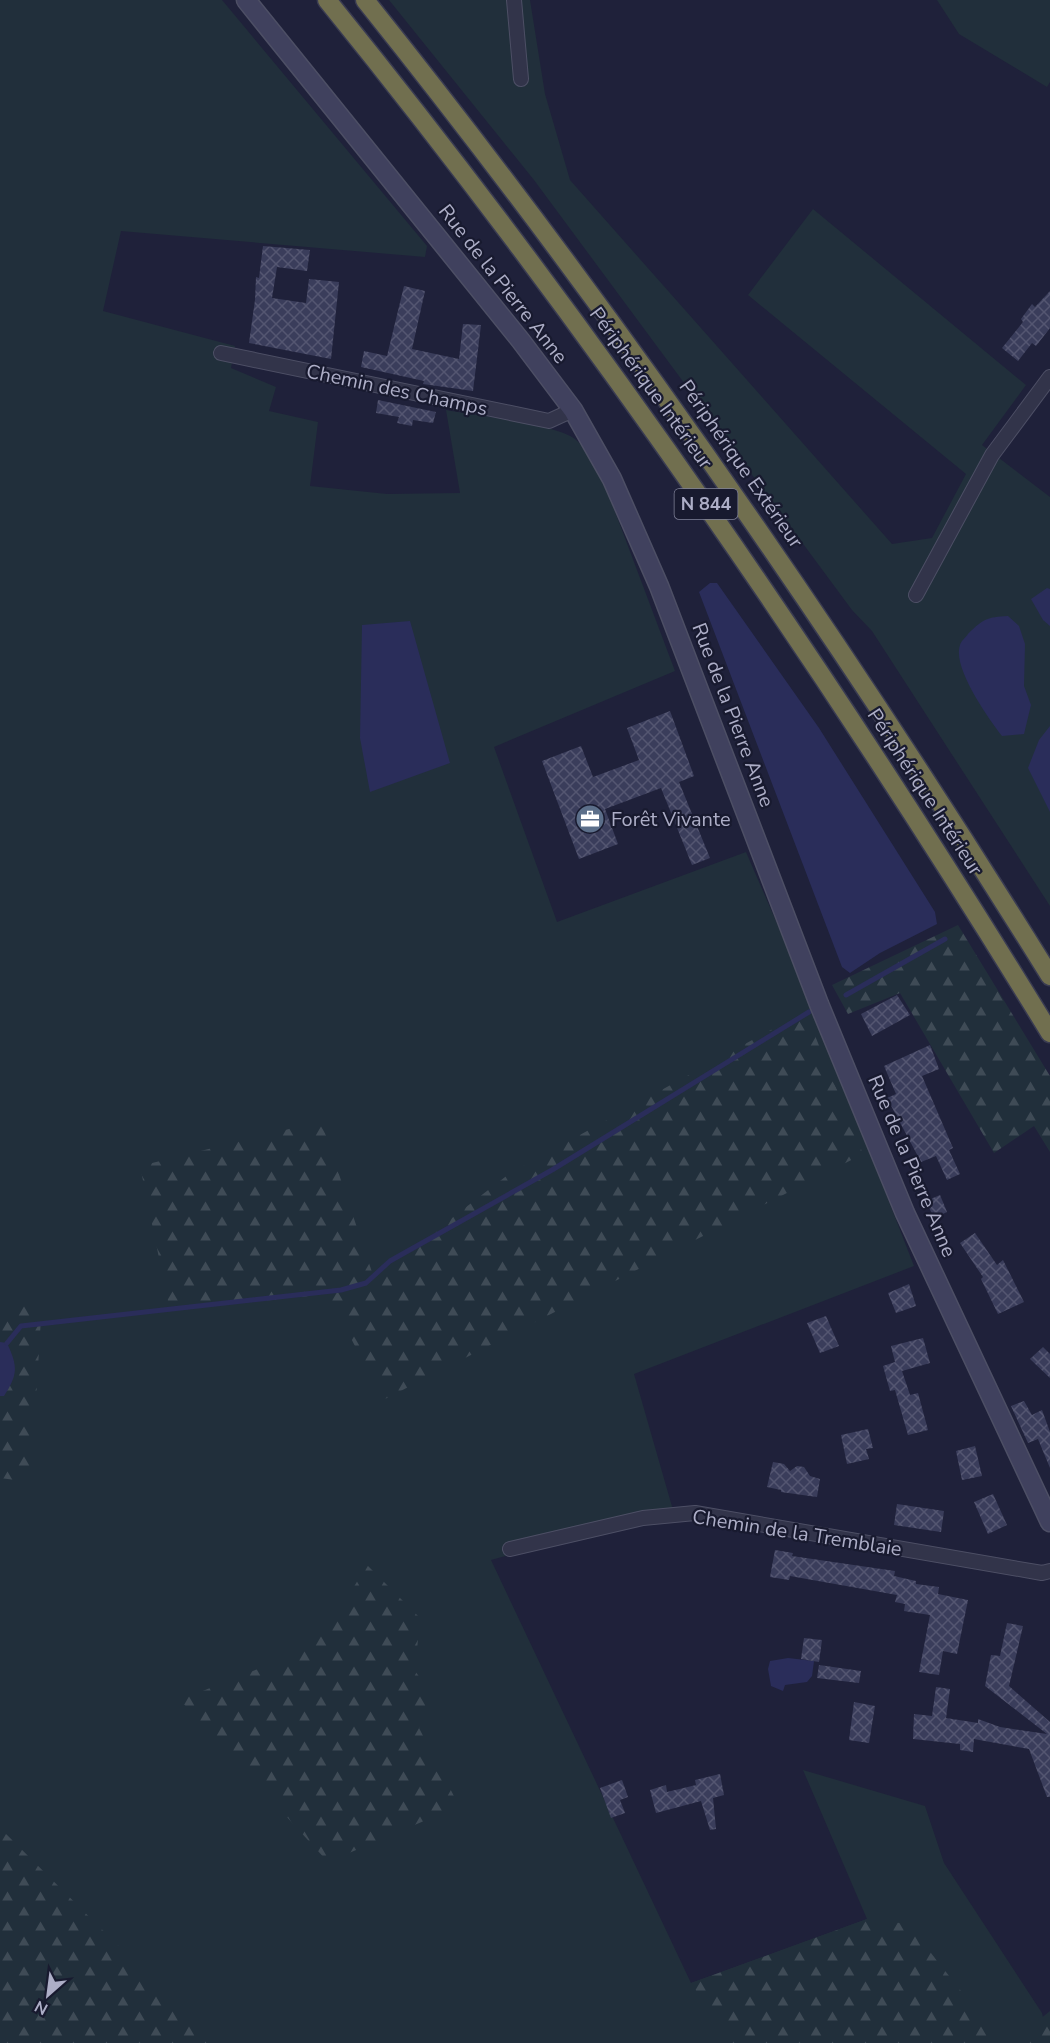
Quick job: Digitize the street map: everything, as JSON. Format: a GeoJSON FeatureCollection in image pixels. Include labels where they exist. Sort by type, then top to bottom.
{"type":"FeatureCollection","features":[{"type":"Feature","properties":{"kind":"highway","name":"Périphérique Intérieur"},"geometry":{"type":"LineString","coordinates":[[327,0],[524,253],[694,487],[882,765],[1050,1033]]}},
{"type":"Feature","properties":{"kind":"highway","name":"Périphérique Extérieur"},"geometry":{"type":"LineString","coordinates":[[364,0],[568,261],[695,437],[850,663],[1050,976]]}},
{"type":"Feature","properties":{"kind":"street","name":"Rue de la Pierre Anne"},"geometry":{"type":"LineString","coordinates":[[246,0],[461,265],[573,410],[612,479],[638,534],[819,1004],[906,1216],[1050,1522]]}},
{"type":"Feature","properties":{"kind":"street"},"geometry":{"type":"LineString","coordinates":[[514,0],[522,79]]}},
{"type":"Feature","properties":{"kind":"street","name":"Chemin des Champs"},"geometry":{"type":"LineString","coordinates":[[221,353],[549,421],[573,410]]}},
{"type":"Feature","properties":{"kind":"street"},"geometry":{"type":"LineString","coordinates":[[916,595],[992,455],[1050,377]]}},
{"type":"Feature","properties":{"kind":"street","name":"Chemin de la Tremblaie"},"geometry":{"type":"LineString","coordinates":[[510,1549],[643,1518],[695,1513],[1042,1573],[1050,1571]]}},
{"type":"Feature","properties":{"kind":"green space"},"geometry":{"type":"Polygon","coordinates":[[[0,0],[222,0],[427,246],[425,257],[121,231],[103,311],[235,346],[231,368],[276,387],[269,411],[318,422],[310,486],[387,494],[460,493],[446,410],[494,417],[565,434],[575,439],[583,447],[602,477],[675,671],[494,747],[557,922],[746,852],[815,1011],[914,1266],[634,1374],[673,1510],[491,1560],[691,1983],[867,1919],[803,1770],[925,1806],[944,1863],[1042,2013],[1049,2043],[0,2043],[0,0]]]}},
{"type":"Feature","properties":{"kind":"green space"},"geometry":{"type":"Polygon","coordinates":[[[389,0],[530,0],[545,94],[570,180],[892,544],[932,538],[966,474],[748,295],[813,209],[1026,385],[982,445],[1050,497],[1050,906],[872,631],[852,610],[534,180],[389,0]]]}},
{"type":"Feature","properties":{"kind":"green space"},"geometry":{"type":"Polygon","coordinates":[[[937,0],[1050,0],[1050,82],[1047,87],[959,34],[937,0]]]}},
{"type":"Feature","properties":{"kind":"green space"},"geometry":{"type":"Polygon","coordinates":[[[958,925],[1050,1076],[1050,1152],[1034,1126],[994,1153],[900,993],[848,1014],[832,985],[958,925]]]}},
{"type":"Feature","properties":{"kind":"green space"},"geometry":{"type":"Polygon","coordinates":[[[805,1011],[863,1154],[383,1400],[328,1294],[170,1311],[140,1166],[321,1121],[374,1278],[509,1174],[805,1011]]]}},
{"type":"Feature","properties":{"kind":"green space"},"geometry":{"type":"Polygon","coordinates":[[[42,1301],[31,1482],[0,1478],[0,1310],[42,1301]]]}},
{"type":"Feature","properties":{"kind":"green space"},"geometry":{"type":"Polygon","coordinates":[[[367,1565],[420,1618],[415,1671],[434,1697],[419,1728],[459,1806],[328,1862],[180,1700],[293,1655],[346,1600],[367,1565]]]}},
{"type":"Feature","properties":{"kind":"green space"},"geometry":{"type":"Polygon","coordinates":[[[0,1828],[215,2042],[216,2043],[0,2043],[0,1828]]]}},
{"type":"Feature","properties":{"kind":"green space"},"geometry":{"type":"Polygon","coordinates":[[[867,1919],[908,1924],[995,2034],[983,2043],[730,2043],[691,1983],[867,1919]]]}},
{"type":"Feature","properties":{"kind":"green space"},"geometry":{"type":"Polygon","coordinates":[[[1050,2011],[1050,2043],[1011,2043],[1050,2011]]]}},
{"type":"Feature","properties":{"kind":"water"},"geometry":{"type":"Polygon","coordinates":[[[710,583],[717,583],[819,728],[935,912],[937,924],[880,953],[850,973],[842,967],[699,592],[710,583]]]}},
{"type":"Feature","properties":{"kind":"water"},"geometry":{"type":"Polygon","coordinates":[[[1047,588],[1050,589],[1050,626],[1043,620],[1031,599],[1047,588]]]}},
{"type":"Feature","properties":{"kind":"water"},"geometry":{"type":"Polygon","coordinates":[[[1008,616],[1019,626],[1025,644],[1024,686],[1031,705],[1024,734],[1002,736],[966,679],[959,654],[961,642],[978,625],[990,618],[1008,616]]]}},
{"type":"Feature","properties":{"kind":"water"},"geometry":{"type":"Polygon","coordinates":[[[410,621],[450,763],[370,792],[360,738],[362,625],[410,621]]]}},
{"type":"Feature","properties":{"kind":"water"},"geometry":{"type":"Polygon","coordinates":[[[1050,726],[1050,812],[1028,768],[1039,740],[1050,726]]]}},
{"type":"Feature","properties":{"kind":"water"},"geometry":{"type":"Polygon","coordinates":[[[0,1342],[7,1343],[15,1365],[12,1382],[4,1396],[0,1396],[0,1342]]]}},
{"type":"Feature","properties":{"kind":"water"},"geometry":{"type":"Polygon","coordinates":[[[788,1658],[814,1661],[812,1676],[807,1682],[785,1685],[783,1691],[771,1686],[768,1669],[770,1661],[788,1658]]]}},
{"type":"Feature","properties":{"kind":"building"},"geometry":{"type":"Polygon","coordinates":[[[263,246],[310,250],[307,271],[277,267],[272,298],[306,303],[309,279],[339,282],[331,359],[249,343],[256,277],[259,278],[263,246]]]}},
{"type":"Feature","properties":{"kind":"building"},"geometry":{"type":"Polygon","coordinates":[[[404,286],[425,291],[412,349],[459,359],[463,324],[481,325],[473,391],[423,384],[424,381],[361,367],[364,351],[387,356],[404,286]]]}},
{"type":"Feature","properties":{"kind":"building"},"geometry":{"type":"Polygon","coordinates":[[[1050,291],[1050,328],[1036,346],[1032,343],[1018,361],[1002,348],[1023,322],[1021,319],[1032,304],[1035,307],[1050,291]]]}},
{"type":"Feature","properties":{"kind":"building"},"geometry":{"type":"Polygon","coordinates":[[[378,400],[436,412],[433,423],[413,420],[412,426],[397,423],[399,417],[376,413],[378,400]]]}},
{"type":"Feature","properties":{"kind":"building"},"geometry":{"type":"Polygon","coordinates":[[[670,711],[694,776],[679,782],[710,858],[692,865],[661,788],[605,809],[618,844],[579,859],[542,761],[581,746],[593,777],[639,760],[627,728],[670,711]]]}},
{"type":"Feature","properties":{"kind":"building"},"geometry":{"type":"Polygon","coordinates":[[[897,995],[910,1015],[872,1036],[861,1014],[897,995]]]}},
{"type":"Feature","properties":{"kind":"building"},"geometry":{"type":"Polygon","coordinates":[[[930,1045],[939,1069],[922,1076],[953,1148],[949,1150],[960,1174],[947,1180],[936,1156],[921,1162],[887,1098],[896,1094],[884,1066],[930,1045]]]}},
{"type":"Feature","properties":{"kind":"building"},"geometry":{"type":"Polygon","coordinates":[[[940,1195],[947,1212],[934,1218],[926,1201],[940,1195]]]}},
{"type":"Feature","properties":{"kind":"building"},"geometry":{"type":"Polygon","coordinates":[[[975,1233],[997,1265],[1003,1260],[1024,1302],[998,1314],[981,1279],[983,1277],[960,1243],[975,1233]]]}},
{"type":"Feature","properties":{"kind":"building"},"geometry":{"type":"Polygon","coordinates":[[[909,1284],[916,1306],[896,1313],[888,1293],[909,1284]]]}},
{"type":"Feature","properties":{"kind":"building"},"geometry":{"type":"Polygon","coordinates":[[[826,1316],[839,1346],[820,1353],[807,1323],[826,1316]]]}},
{"type":"Feature","properties":{"kind":"building"},"geometry":{"type":"Polygon","coordinates":[[[923,1338],[930,1363],[902,1371],[910,1395],[918,1393],[928,1430],[908,1435],[895,1390],[890,1391],[883,1366],[895,1362],[891,1346],[923,1338]]]}},
{"type":"Feature","properties":{"kind":"building"},"geometry":{"type":"Polygon","coordinates":[[[1043,1347],[1050,1354],[1050,1378],[1030,1359],[1043,1347]]]}},
{"type":"Feature","properties":{"kind":"building"},"geometry":{"type":"Polygon","coordinates":[[[1024,1401],[1032,1415],[1042,1410],[1050,1432],[1050,1468],[1038,1439],[1028,1443],[1011,1406],[1024,1401]]]}},
{"type":"Feature","properties":{"kind":"building"},"geometry":{"type":"Polygon","coordinates":[[[868,1429],[873,1448],[866,1449],[869,1459],[847,1464],[841,1435],[868,1429]]]}},
{"type":"Feature","properties":{"kind":"building"},"geometry":{"type":"Polygon","coordinates":[[[975,1446],[982,1476],[962,1480],[956,1451],[975,1446]]]}},
{"type":"Feature","properties":{"kind":"building"},"geometry":{"type":"Polygon","coordinates":[[[773,1462],[784,1464],[790,1471],[797,1466],[804,1467],[810,1476],[820,1479],[817,1497],[781,1492],[781,1490],[767,1487],[773,1462]]]}},
{"type":"Feature","properties":{"kind":"building"},"geometry":{"type":"Polygon","coordinates":[[[993,1494],[1007,1525],[988,1534],[974,1502],[993,1494]]]}},
{"type":"Feature","properties":{"kind":"building"},"geometry":{"type":"Polygon","coordinates":[[[897,1504],[944,1511],[941,1532],[894,1525],[897,1504]]]}},
{"type":"Feature","properties":{"kind":"building"},"geometry":{"type":"Polygon","coordinates":[[[775,1550],[793,1553],[792,1556],[895,1571],[894,1576],[916,1581],[916,1584],[939,1587],[938,1594],[968,1600],[957,1654],[943,1651],[939,1675],[919,1672],[930,1615],[904,1611],[905,1604],[895,1602],[897,1595],[790,1576],[789,1580],[770,1577],[775,1550]]]}},
{"type":"Feature","properties":{"kind":"building"},"geometry":{"type":"Polygon","coordinates":[[[1007,1623],[1023,1626],[1009,1686],[1050,1722],[1050,1797],[1047,1797],[1029,1749],[974,1739],[973,1752],[960,1750],[960,1744],[913,1739],[914,1714],[932,1716],[936,1687],[950,1689],[946,1718],[978,1723],[978,1719],[1000,1727],[1047,1734],[985,1686],[991,1655],[1000,1656],[1007,1623]]]}},
{"type":"Feature","properties":{"kind":"building"},"geometry":{"type":"Polygon","coordinates":[[[804,1638],[822,1640],[819,1662],[801,1659],[804,1638]]]}},
{"type":"Feature","properties":{"kind":"building"},"geometry":{"type":"Polygon","coordinates":[[[819,1665],[861,1671],[859,1683],[817,1678],[819,1665]]]}},
{"type":"Feature","properties":{"kind":"building"},"geometry":{"type":"Polygon","coordinates":[[[854,1702],[875,1706],[869,1743],[849,1740],[854,1702]]]}},
{"type":"Feature","properties":{"kind":"building"},"geometry":{"type":"Polygon","coordinates":[[[720,1774],[724,1795],[713,1798],[716,1829],[710,1830],[701,1801],[656,1813],[650,1790],[666,1785],[667,1792],[696,1785],[695,1780],[720,1774]]]}},
{"type":"Feature","properties":{"kind":"building"},"geometry":{"type":"Polygon","coordinates":[[[622,1780],[628,1797],[620,1800],[625,1813],[611,1818],[600,1788],[622,1780]]]}},
{"type":"Feature","properties":{"kind":"waterway"},"geometry":{"type":"LineString","coordinates":[[846,995],[945,939]]}},
{"type":"Feature","properties":{"kind":"waterway"},"geometry":{"type":"LineString","coordinates":[[7,1343],[21,1326],[341,1290],[366,1283],[390,1261],[552,1170],[809,1012]]}},
{"type":"Feature","properties":{"kind":"place","name":"Forêt Vivante"},"geometry":{"type":"Point","coordinates":[590,819]}}]}
